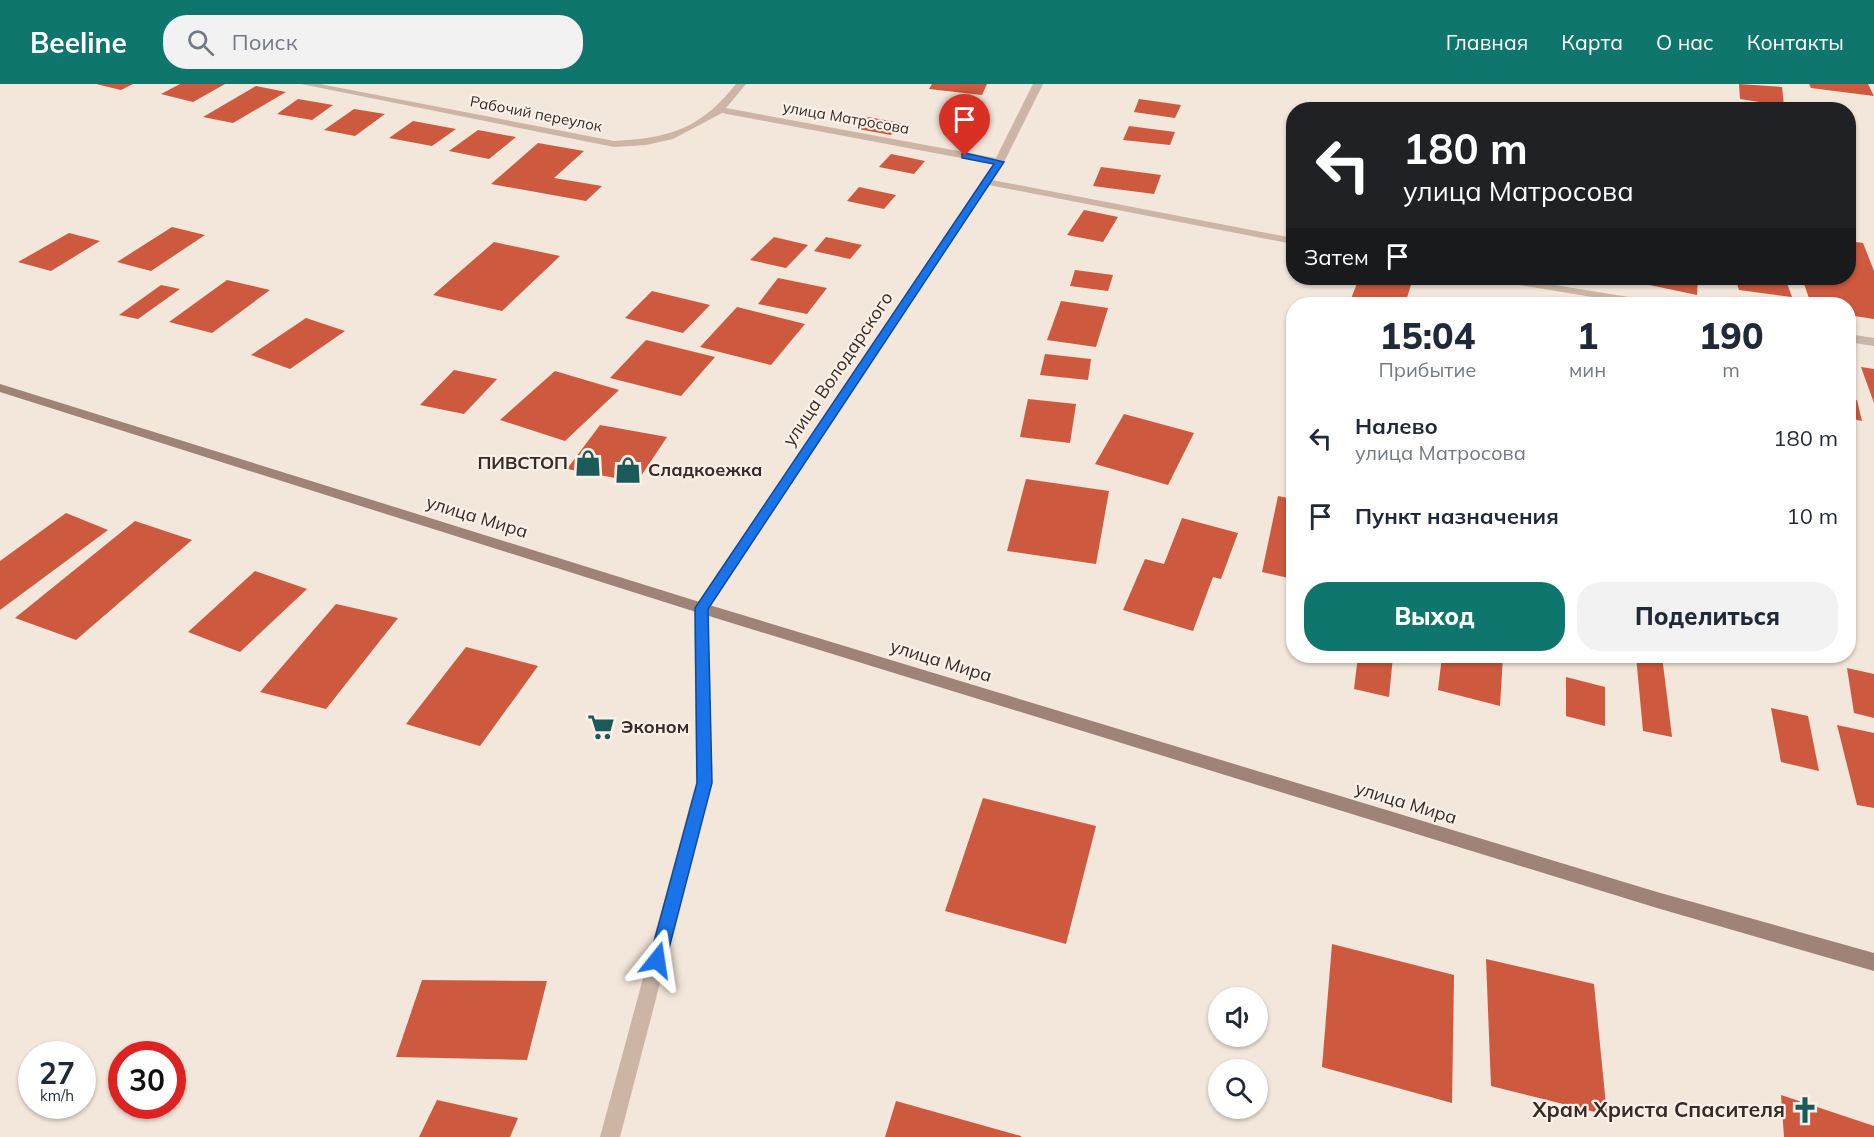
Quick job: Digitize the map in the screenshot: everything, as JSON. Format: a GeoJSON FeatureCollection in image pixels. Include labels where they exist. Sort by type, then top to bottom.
{"type":"FeatureCollection","features":[{"type":"Feature","properties":{"kind":"main road","name":"улица Мира"},"geometry":{"type":"LineString","coordinates":[[0,388],[701,608],[1657,900],[1874,962]]}},
{"type":"Feature","properties":{"kind":"street","name":"Рабочий переулок"},"geometry":{"type":"LineString","coordinates":[[306,84],[614,144],[657,142],[687,131],[720,110]]}},
{"type":"Feature","properties":{"kind":"street"},"geometry":{"type":"LineString","coordinates":[[720,110],[741,84]]}},
{"type":"Feature","properties":{"kind":"street","name":"улица Володарского"},"geometry":{"type":"LineString","coordinates":[[701,608],[987,182],[1038,84]]}},
{"type":"Feature","properties":{"kind":"street","name":"улица Матросова"},"geometry":{"type":"LineString","coordinates":[[720,110],[999,162]]}},
{"type":"Feature","properties":{"kind":"street"},"geometry":{"type":"LineString","coordinates":[[987,182],[1286,240]]}},
{"type":"Feature","properties":{"kind":"street"},"geometry":{"type":"LineString","coordinates":[[1538,285],[1611,297]]}},
{"type":"Feature","properties":{"kind":"street"},"geometry":{"type":"LineString","coordinates":[[1856,339],[1874,342]]}},
{"type":"Feature","properties":{"kind":"street"},"geometry":{"type":"LineString","coordinates":[[610,1137],[704,783],[701,608]]}},
{"type":"Feature","properties":{"kind":"building"},"geometry":{"type":"Polygon","coordinates":[[[96,84],[133,84],[121,90],[96,84]]]}},
{"type":"Feature","properties":{"kind":"building"},"geometry":{"type":"Polygon","coordinates":[[[180,84],[225,84],[193,102],[161,94],[180,84]]]}},
{"type":"Feature","properties":{"kind":"building"},"geometry":{"type":"Polygon","coordinates":[[[932,84],[987,84],[982,95],[929,89],[932,84]]]}},
{"type":"Feature","properties":{"kind":"building"},"geometry":{"type":"Polygon","coordinates":[[[1739,84],[1782,87],[1784,102],[1759,102],[1740,99],[1739,84]]]}},
{"type":"Feature","properties":{"kind":"building"},"geometry":{"type":"Polygon","coordinates":[[[1809,84],[1868,84],[1874,96],[1811,88],[1809,84]]]}},
{"type":"Feature","properties":{"kind":"building"},"geometry":{"type":"Polygon","coordinates":[[[256,86],[286,92],[233,123],[203,117],[256,86]]]}},
{"type":"Feature","properties":{"kind":"building"},"geometry":{"type":"Polygon","coordinates":[[[298,99],[333,105],[312,120],[277,114],[298,99]]]}},
{"type":"Feature","properties":{"kind":"building"},"geometry":{"type":"Polygon","coordinates":[[[1139,99],[1181,105],[1175,118],[1134,112],[1139,99]]]}},
{"type":"Feature","properties":{"kind":"building"},"geometry":{"type":"Polygon","coordinates":[[[354,109],[385,114],[355,136],[324,130],[354,109]]]}},
{"type":"Feature","properties":{"kind":"building"},"geometry":{"type":"Polygon","coordinates":[[[868,117],[901,123],[891,135],[858,129],[868,117]]]}},
{"type":"Feature","properties":{"kind":"building"},"geometry":{"type":"Polygon","coordinates":[[[413,121],[456,129],[432,146],[389,138],[413,121]]]}},
{"type":"Feature","properties":{"kind":"building"},"geometry":{"type":"Polygon","coordinates":[[[1129,126],[1175,132],[1170,145],[1123,140],[1129,126]]]}},
{"type":"Feature","properties":{"kind":"building"},"geometry":{"type":"Polygon","coordinates":[[[478,130],[516,137],[489,159],[449,151],[478,130]]]}},
{"type":"Feature","properties":{"kind":"building"},"geometry":{"type":"Polygon","coordinates":[[[538,143],[584,151],[554,178],[602,186],[586,201],[491,184],[538,143]]]}},
{"type":"Feature","properties":{"kind":"building"},"geometry":{"type":"Polygon","coordinates":[[[891,154],[925,161],[914,174],[879,167],[891,154]]]}},
{"type":"Feature","properties":{"kind":"building"},"geometry":{"type":"Polygon","coordinates":[[[1101,167],[1161,175],[1154,194],[1093,186],[1101,167]]]}},
{"type":"Feature","properties":{"kind":"building"},"geometry":{"type":"Polygon","coordinates":[[[859,187],[896,195],[884,209],[847,201],[859,187]]]}},
{"type":"Feature","properties":{"kind":"building"},"geometry":{"type":"Polygon","coordinates":[[[1084,210],[1118,217],[1103,242],[1067,235],[1084,210]]]}},
{"type":"Feature","properties":{"kind":"building"},"geometry":{"type":"Polygon","coordinates":[[[172,227],[205,235],[151,271],[117,262],[172,227]]]}},
{"type":"Feature","properties":{"kind":"building"},"geometry":{"type":"Polygon","coordinates":[[[69,233],[100,241],[51,271],[18,262],[69,233]]]}},
{"type":"Feature","properties":{"kind":"building"},"geometry":{"type":"Polygon","coordinates":[[[774,237],[808,245],[786,268],[750,260],[774,237]]]}},
{"type":"Feature","properties":{"kind":"building"},"geometry":{"type":"Polygon","coordinates":[[[826,237],[862,245],[850,259],[814,251],[826,237]]]}},
{"type":"Feature","properties":{"kind":"building"},"geometry":{"type":"Polygon","coordinates":[[[494,242],[560,256],[502,311],[433,295],[494,242]]]}},
{"type":"Feature","properties":{"kind":"building"},"geometry":{"type":"Polygon","coordinates":[[[1856,242],[1863,243],[1874,271],[1874,319],[1856,316],[1856,297],[1809,297],[1804,285],[1856,285],[1856,242]]]}},
{"type":"Feature","properties":{"kind":"building"},"geometry":{"type":"Polygon","coordinates":[[[1075,270],[1113,275],[1108,291],[1070,286],[1075,270]]]}},
{"type":"Feature","properties":{"kind":"building"},"geometry":{"type":"Polygon","coordinates":[[[778,278],[827,288],[807,314],[758,304],[778,278]]]}},
{"type":"Feature","properties":{"kind":"building"},"geometry":{"type":"Polygon","coordinates":[[[227,280],[270,290],[212,333],[169,322],[227,280]]]}},
{"type":"Feature","properties":{"kind":"building"},"geometry":{"type":"Polygon","coordinates":[[[161,285],[180,289],[138,319],[119,315],[161,285]]]}},
{"type":"Feature","properties":{"kind":"building"},"geometry":{"type":"Polygon","coordinates":[[[1356,285],[1411,285],[1407,297],[1352,297],[1356,285]]]}},
{"type":"Feature","properties":{"kind":"building"},"geometry":{"type":"Polygon","coordinates":[[[1650,285],[1698,285],[1697,295],[1650,285]]]}},
{"type":"Feature","properties":{"kind":"building"},"geometry":{"type":"Polygon","coordinates":[[[1737,285],[1788,285],[1792,297],[1739,290],[1737,285]]]}},
{"type":"Feature","properties":{"kind":"building"},"geometry":{"type":"Polygon","coordinates":[[[652,291],[710,305],[683,333],[625,318],[652,291]]]}},
{"type":"Feature","properties":{"kind":"building"},"geometry":{"type":"Polygon","coordinates":[[[1061,301],[1108,308],[1096,347],[1047,340],[1061,301]]]}},
{"type":"Feature","properties":{"kind":"building"},"geometry":{"type":"Polygon","coordinates":[[[737,307],[805,324],[771,365],[700,347],[737,307]]]}},
{"type":"Feature","properties":{"kind":"building"},"geometry":{"type":"Polygon","coordinates":[[[306,318],[345,331],[290,369],[251,355],[306,318]]]}},
{"type":"Feature","properties":{"kind":"building"},"geometry":{"type":"Polygon","coordinates":[[[646,340],[715,357],[681,396],[610,378],[646,340]]]}},
{"type":"Feature","properties":{"kind":"building"},"geometry":{"type":"Polygon","coordinates":[[[1045,354],[1091,359],[1088,380],[1040,375],[1045,354]]]}},
{"type":"Feature","properties":{"kind":"building"},"geometry":{"type":"Polygon","coordinates":[[[1861,367],[1874,369],[1874,403],[1861,367]]]}},
{"type":"Feature","properties":{"kind":"building"},"geometry":{"type":"Polygon","coordinates":[[[454,370],[497,379],[464,414],[420,405],[454,370]]]}},
{"type":"Feature","properties":{"kind":"building"},"geometry":{"type":"Polygon","coordinates":[[[555,371],[619,390],[565,441],[500,420],[555,371]]]}},
{"type":"Feature","properties":{"kind":"building"},"geometry":{"type":"Polygon","coordinates":[[[1028,399],[1076,404],[1070,443],[1020,437],[1028,399]]]}},
{"type":"Feature","properties":{"kind":"building"},"geometry":{"type":"Polygon","coordinates":[[[1856,400],[1857,400],[1862,421],[1856,420],[1856,400]]]}},
{"type":"Feature","properties":{"kind":"building"},"geometry":{"type":"Polygon","coordinates":[[[1124,414],[1194,433],[1168,485],[1095,464],[1124,414]]]}},
{"type":"Feature","properties":{"kind":"building"},"geometry":{"type":"Polygon","coordinates":[[[600,425],[667,437],[637,482],[567,469],[600,425]]]}},
{"type":"Feature","properties":{"kind":"building"},"geometry":{"type":"Polygon","coordinates":[[[1026,479],[1109,491],[1096,564],[1007,551],[1026,479]]]}},
{"type":"Feature","properties":{"kind":"building"},"geometry":{"type":"Polygon","coordinates":[[[1278,496],[1286,498],[1286,577],[1262,572],[1278,496]]]}},
{"type":"Feature","properties":{"kind":"building"},"geometry":{"type":"Polygon","coordinates":[[[66,513],[108,530],[0,610],[0,561],[66,513]]]}},
{"type":"Feature","properties":{"kind":"building"},"geometry":{"type":"Polygon","coordinates":[[[1182,518],[1238,533],[1221,579],[1213,577],[1193,631],[1123,610],[1145,559],[1164,564],[1182,518]]]}},
{"type":"Feature","properties":{"kind":"building"},"geometry":{"type":"Polygon","coordinates":[[[135,521],[192,540],[76,640],[15,618],[135,521]]]}},
{"type":"Feature","properties":{"kind":"building"},"geometry":{"type":"Polygon","coordinates":[[[255,571],[307,589],[240,652],[188,632],[255,571]]]}},
{"type":"Feature","properties":{"kind":"building"},"geometry":{"type":"Polygon","coordinates":[[[336,604],[398,618],[326,709],[260,692],[336,604]]]}},
{"type":"Feature","properties":{"kind":"building"},"geometry":{"type":"Polygon","coordinates":[[[466,647],[538,666],[480,746],[406,724],[466,647]]]}},
{"type":"Feature","properties":{"kind":"building"},"geometry":{"type":"Polygon","coordinates":[[[1357,663],[1392,663],[1389,697],[1354,689],[1357,663]]]}},
{"type":"Feature","properties":{"kind":"building"},"geometry":{"type":"Polygon","coordinates":[[[1441,663],[1503,663],[1500,706],[1438,690],[1441,663]]]}},
{"type":"Feature","properties":{"kind":"building"},"geometry":{"type":"Polygon","coordinates":[[[1637,663],[1663,663],[1672,737],[1643,731],[1637,663]]]}},
{"type":"Feature","properties":{"kind":"building"},"geometry":{"type":"Polygon","coordinates":[[[1847,668],[1874,674],[1874,718],[1854,713],[1847,668]]]}},
{"type":"Feature","properties":{"kind":"building"},"geometry":{"type":"Polygon","coordinates":[[[1566,677],[1605,687],[1605,726],[1566,716],[1566,677]]]}},
{"type":"Feature","properties":{"kind":"building"},"geometry":{"type":"Polygon","coordinates":[[[1771,708],[1808,716],[1819,771],[1781,762],[1771,708]]]}},
{"type":"Feature","properties":{"kind":"building"},"geometry":{"type":"Polygon","coordinates":[[[1837,725],[1874,733],[1874,808],[1857,805],[1837,725]]]}},
{"type":"Feature","properties":{"kind":"building"},"geometry":{"type":"Polygon","coordinates":[[[983,798],[1096,826],[1066,944],[945,911],[983,798]]]}},
{"type":"Feature","properties":{"kind":"building"},"geometry":{"type":"Polygon","coordinates":[[[1332,944],[1454,975],[1452,1103],[1322,1067],[1332,944]]]}},
{"type":"Feature","properties":{"kind":"building"},"geometry":{"type":"Polygon","coordinates":[[[1486,959],[1594,984],[1607,1115],[1491,1086],[1486,959]]]}},
{"type":"Feature","properties":{"kind":"building"},"geometry":{"type":"Polygon","coordinates":[[[422,980],[547,981],[527,1060],[396,1057],[422,980]]]}},
{"type":"Feature","properties":{"kind":"building","name":"Храм Христа Спасителя"},"geometry":{"type":"Polygon","coordinates":[[[1781,1095],[1874,1126],[1874,1137],[1784,1137],[1781,1095]]]}},
{"type":"Feature","properties":{"kind":"building"},"geometry":{"type":"Polygon","coordinates":[[[437,1100],[518,1118],[510,1137],[419,1137],[437,1100]]]}},
{"type":"Feature","properties":{"kind":"building"},"geometry":{"type":"Polygon","coordinates":[[[896,1101],[1021,1136],[1021,1137],[885,1137],[896,1101]]]}},
{"type":"Feature","properties":{"kind":"place","name":"ПИВСТОП"},"geometry":{"type":"Point","coordinates":[588,463]}},
{"type":"Feature","properties":{"kind":"place","name":"Сладкоежка"},"geometry":{"type":"Point","coordinates":[628,470]}},
{"type":"Feature","properties":{"kind":"place","name":"Эконом"},"geometry":{"type":"Point","coordinates":[601,727]}},
{"type":"Feature","properties":{"kind":"place","name":"Храм Христа Спасителя"},"geometry":{"type":"Point","coordinates":[1805,1110]}},
{"type":"Feature","properties":{"kind":"route"},"geometry":{"type":"LineString","coordinates":[[657,960],[704,783],[701,608],[999,162],[965,156]]}}]}
